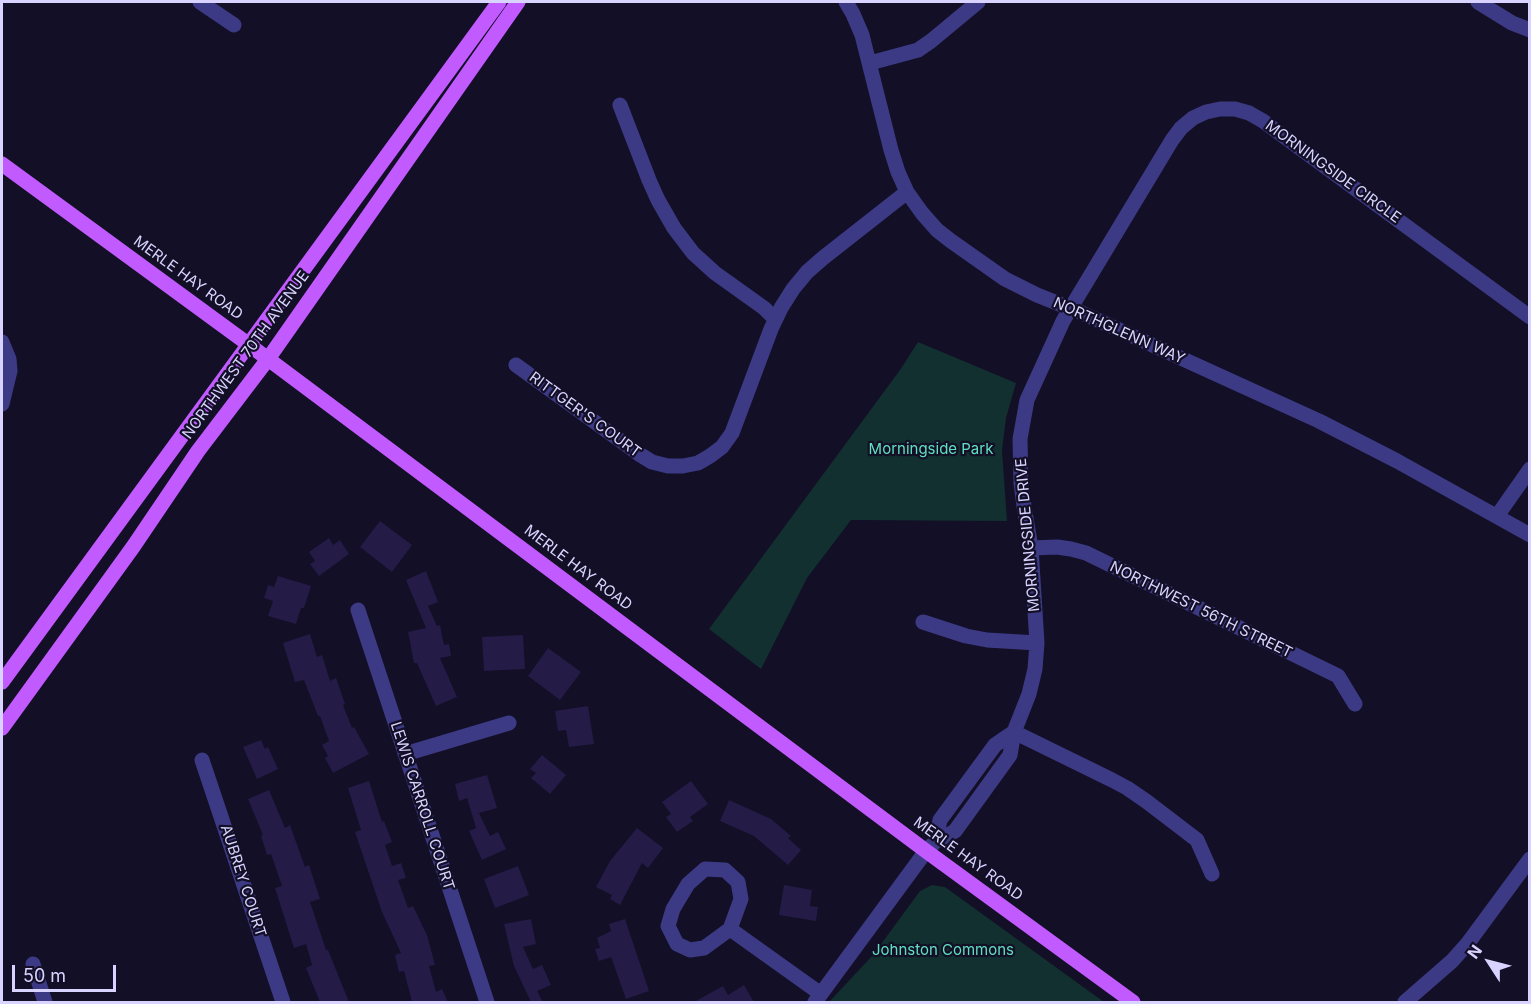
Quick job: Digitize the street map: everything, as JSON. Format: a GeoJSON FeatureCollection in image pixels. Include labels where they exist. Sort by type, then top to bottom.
{"type":"FeatureCollection","features":[{"type":"Feature","properties":{"kind":"main road","name":"NORTHWEST 70TH AVENUE"},"geometry":{"type":"LineString","coordinates":[[2,682],[499,2]]}},
{"type":"Feature","properties":{"kind":"main road","name":"NORTHWEST 70TH AVENUE"},"geometry":{"type":"LineString","coordinates":[[2,728],[133,547],[198,451],[268,359],[518,2]]}},
{"type":"Feature","properties":{"kind":"main road","name":"MERLE HAY ROAD"},"geometry":{"type":"LineString","coordinates":[[2,164],[930,847],[1133,1002]]}},
{"type":"Feature","properties":{"kind":"street"},"geometry":{"type":"LineString","coordinates":[[200,2],[234,26]]}},
{"type":"Feature","properties":{"kind":"street","name":"NORTHGLENN WAY"},"geometry":{"type":"LineString","coordinates":[[846,2],[862,35],[898,172],[907,192],[937,230],[1005,279],[1319,421],[1530,535]]}},
{"type":"Feature","properties":{"kind":"street"},"geometry":{"type":"LineString","coordinates":[[870,63],[918,50],[978,2]]}},
{"type":"Feature","properties":{"kind":"street"},"geometry":{"type":"LineString","coordinates":[[1478,2],[1512,23],[1530,30]]}},
{"type":"Feature","properties":{"kind":"street"},"geometry":{"type":"LineString","coordinates":[[620,105],[653,190],[674,228],[693,253],[715,273],[764,308],[775,320]]}},
{"type":"Feature","properties":{"kind":"street","name":"MORNINGSIDE CIRCLE"},"geometry":{"type":"LineString","coordinates":[[1070,308],[1181,128],[1193,118],[1206,112],[1235,109],[1249,113],[1263,121],[1530,317]]}},
{"type":"Feature","properties":{"kind":"street","name":"RITTGER'S COURT"},"geometry":{"type":"LineString","coordinates":[[516,364],[652,462],[668,466],[698,463],[722,447],[732,434],[775,320],[793,289],[823,258],[907,192]]}},
{"type":"Feature","properties":{"kind":"street","name":"MORNINGSIDE DRIVE"},"geometry":{"type":"LineString","coordinates":[[818,998],[930,847],[955,831],[1010,755],[1014,732],[1029,694],[1035,669],[1037,643],[1031,549],[1023,506],[1020,466],[1023,416],[1039,372],[1070,308]]}},
{"type":"Feature","properties":{"kind":"street"},"geometry":{"type":"LineString","coordinates":[[2,342],[9,359],[10,371],[2,404]]}},
{"type":"Feature","properties":{"kind":"street"},"geometry":{"type":"LineString","coordinates":[[1497,516],[1530,469]]}},
{"type":"Feature","properties":{"kind":"street","name":"NORTHWEST 56TH STREET"},"geometry":{"type":"LineString","coordinates":[[1031,549],[1057,547],[1086,554],[1338,676],[1355,704]]}},
{"type":"Feature","properties":{"kind":"street","name":"LEWIS CARROLL COURT"},"geometry":{"type":"LineString","coordinates":[[358,610],[487,1002]]}},
{"type":"Feature","properties":{"kind":"street"},"geometry":{"type":"LineString","coordinates":[[923,622],[966,636],[987,640],[1037,643]]}},
{"type":"Feature","properties":{"kind":"street"},"geometry":{"type":"LineString","coordinates":[[405,754],[509,723]]}},
{"type":"Feature","properties":{"kind":"street"},"geometry":{"type":"LineString","coordinates":[[1014,732],[1119,784],[1146,801],[1197,840],[1212,874]]}},
{"type":"Feature","properties":{"kind":"street","name":"AUBREY COURT"},"geometry":{"type":"LineString","coordinates":[[202,760],[283,1002]]}},
{"type":"Feature","properties":{"kind":"street"},"geometry":{"type":"LineString","coordinates":[[1405,1002],[1468,944],[1529,862]]}},
{"type":"Feature","properties":{"kind":"street"},"geometry":{"type":"LineString","coordinates":[[705,868],[725,870],[738,882],[741,899],[730,929],[704,948],[690,950],[677,944],[668,926],[672,909],[688,884],[705,868]]}},
{"type":"Feature","properties":{"kind":"street"},"geometry":{"type":"LineString","coordinates":[[730,929],[818,998]]}},
{"type":"Feature","properties":{"kind":"street"},"geometry":{"type":"LineString","coordinates":[[33,964],[45,1002]]}},
{"type":"Feature","properties":{"kind":"green space","name":"Morningside Park"},"geometry":{"type":"Polygon","coordinates":[[[918,342],[1016,383],[1006,418],[1002,450],[1007,521],[851,520],[807,578],[761,669],[709,629],[900,370],[918,342]]]}},
{"type":"Feature","properties":{"kind":"green space","name":"Johnston Commons"},"geometry":{"type":"Polygon","coordinates":[[[932,885],[945,887],[1104,1002],[829,1002],[873,955],[920,891],[932,885]]]}},
{"type":"Feature","properties":{"kind":"building"},"geometry":{"type":"Polygon","coordinates":[[[380,521],[412,545],[392,572],[360,547],[380,521]]]}},
{"type":"Feature","properties":{"kind":"building"},"geometry":{"type":"Polygon","coordinates":[[[329,538],[333,545],[340,540],[349,554],[319,576],[310,564],[315,561],[309,552],[329,538]]]}},
{"type":"Feature","properties":{"kind":"building"},"geometry":{"type":"Polygon","coordinates":[[[426,571],[438,602],[428,606],[437,626],[440,625],[444,645],[449,644],[451,656],[440,658],[457,697],[436,706],[417,663],[414,663],[408,632],[426,628],[406,580],[426,571]]]}},
{"type":"Feature","properties":{"kind":"building"},"geometry":{"type":"Polygon","coordinates":[[[278,576],[311,586],[296,624],[268,616],[273,601],[264,598],[268,585],[274,587],[278,576]]]}},
{"type":"Feature","properties":{"kind":"building"},"geometry":{"type":"Polygon","coordinates":[[[310,634],[317,657],[322,655],[330,681],[336,678],[352,728],[354,727],[369,754],[333,773],[325,758],[328,756],[322,745],[329,741],[320,716],[318,716],[304,680],[295,682],[283,643],[310,634]]]}},
{"type":"Feature","properties":{"kind":"building"},"geometry":{"type":"Polygon","coordinates":[[[523,635],[525,669],[484,671],[482,637],[523,635]]]}},
{"type":"Feature","properties":{"kind":"building"},"geometry":{"type":"Polygon","coordinates":[[[548,648],[581,672],[560,700],[528,676],[548,648]]]}},
{"type":"Feature","properties":{"kind":"building"},"geometry":{"type":"Polygon","coordinates":[[[588,706],[594,744],[569,747],[566,730],[558,731],[555,711],[588,706]]]}},
{"type":"Feature","properties":{"kind":"building"},"geometry":{"type":"Polygon","coordinates":[[[261,740],[265,749],[268,747],[278,769],[257,779],[243,747],[261,740]]]}},
{"type":"Feature","properties":{"kind":"building"},"geometry":{"type":"Polygon","coordinates":[[[542,755],[566,775],[550,794],[531,778],[536,773],[530,769],[542,755]]]}},
{"type":"Feature","properties":{"kind":"building"},"geometry":{"type":"Polygon","coordinates":[[[487,775],[497,808],[479,813],[490,836],[498,832],[506,849],[482,860],[469,831],[476,828],[467,798],[459,801],[455,784],[487,775]]]}},
{"type":"Feature","properties":{"kind":"building"},"geometry":{"type":"Polygon","coordinates":[[[369,781],[382,822],[384,821],[392,842],[385,845],[392,866],[401,863],[406,878],[398,880],[408,908],[413,906],[427,935],[435,965],[429,966],[436,992],[442,989],[448,1002],[412,1002],[404,971],[399,972],[395,955],[401,953],[382,912],[355,832],[361,830],[348,788],[369,781]]]}},
{"type":"Feature","properties":{"kind":"building"},"geometry":{"type":"Polygon","coordinates":[[[691,781],[708,804],[690,817],[693,821],[677,832],[666,817],[671,814],[662,802],[691,781]]]}},
{"type":"Feature","properties":{"kind":"building"},"geometry":{"type":"Polygon","coordinates":[[[269,790],[285,828],[290,825],[305,867],[309,865],[320,899],[310,902],[326,950],[328,950],[349,1002],[320,1002],[306,968],[312,965],[306,944],[294,948],[275,888],[282,886],[271,854],[267,855],[261,836],[263,835],[248,799],[269,790]]]}},
{"type":"Feature","properties":{"kind":"building"},"geometry":{"type":"Polygon","coordinates":[[[729,800],[771,819],[791,836],[788,838],[801,850],[788,865],[754,836],[720,821],[729,800]]]}},
{"type":"Feature","properties":{"kind":"building"},"geometry":{"type":"Polygon","coordinates":[[[637,828],[663,848],[648,868],[642,863],[620,905],[610,899],[612,895],[596,887],[610,861],[637,828]]]}},
{"type":"Feature","properties":{"kind":"building"},"geometry":{"type":"Polygon","coordinates":[[[518,866],[529,895],[495,908],[484,879],[518,866]]]}},
{"type":"Feature","properties":{"kind":"building"},"geometry":{"type":"Polygon","coordinates":[[[784,885],[812,890],[810,906],[818,907],[816,921],[779,915],[784,885]]]}},
{"type":"Feature","properties":{"kind":"building"},"geometry":{"type":"Polygon","coordinates":[[[531,919],[536,944],[523,947],[533,969],[542,965],[551,985],[537,991],[543,1002],[531,1002],[514,966],[504,924],[531,919]]]}},
{"type":"Feature","properties":{"kind":"building"},"geometry":{"type":"Polygon","coordinates":[[[625,919],[649,991],[626,999],[611,957],[599,961],[595,949],[600,948],[597,938],[611,931],[609,924],[625,919]]]}},
{"type":"Feature","properties":{"kind":"building"},"geometry":{"type":"Polygon","coordinates":[[[744,985],[754,1002],[694,1002],[723,986],[728,995],[744,985]]]}}]}
